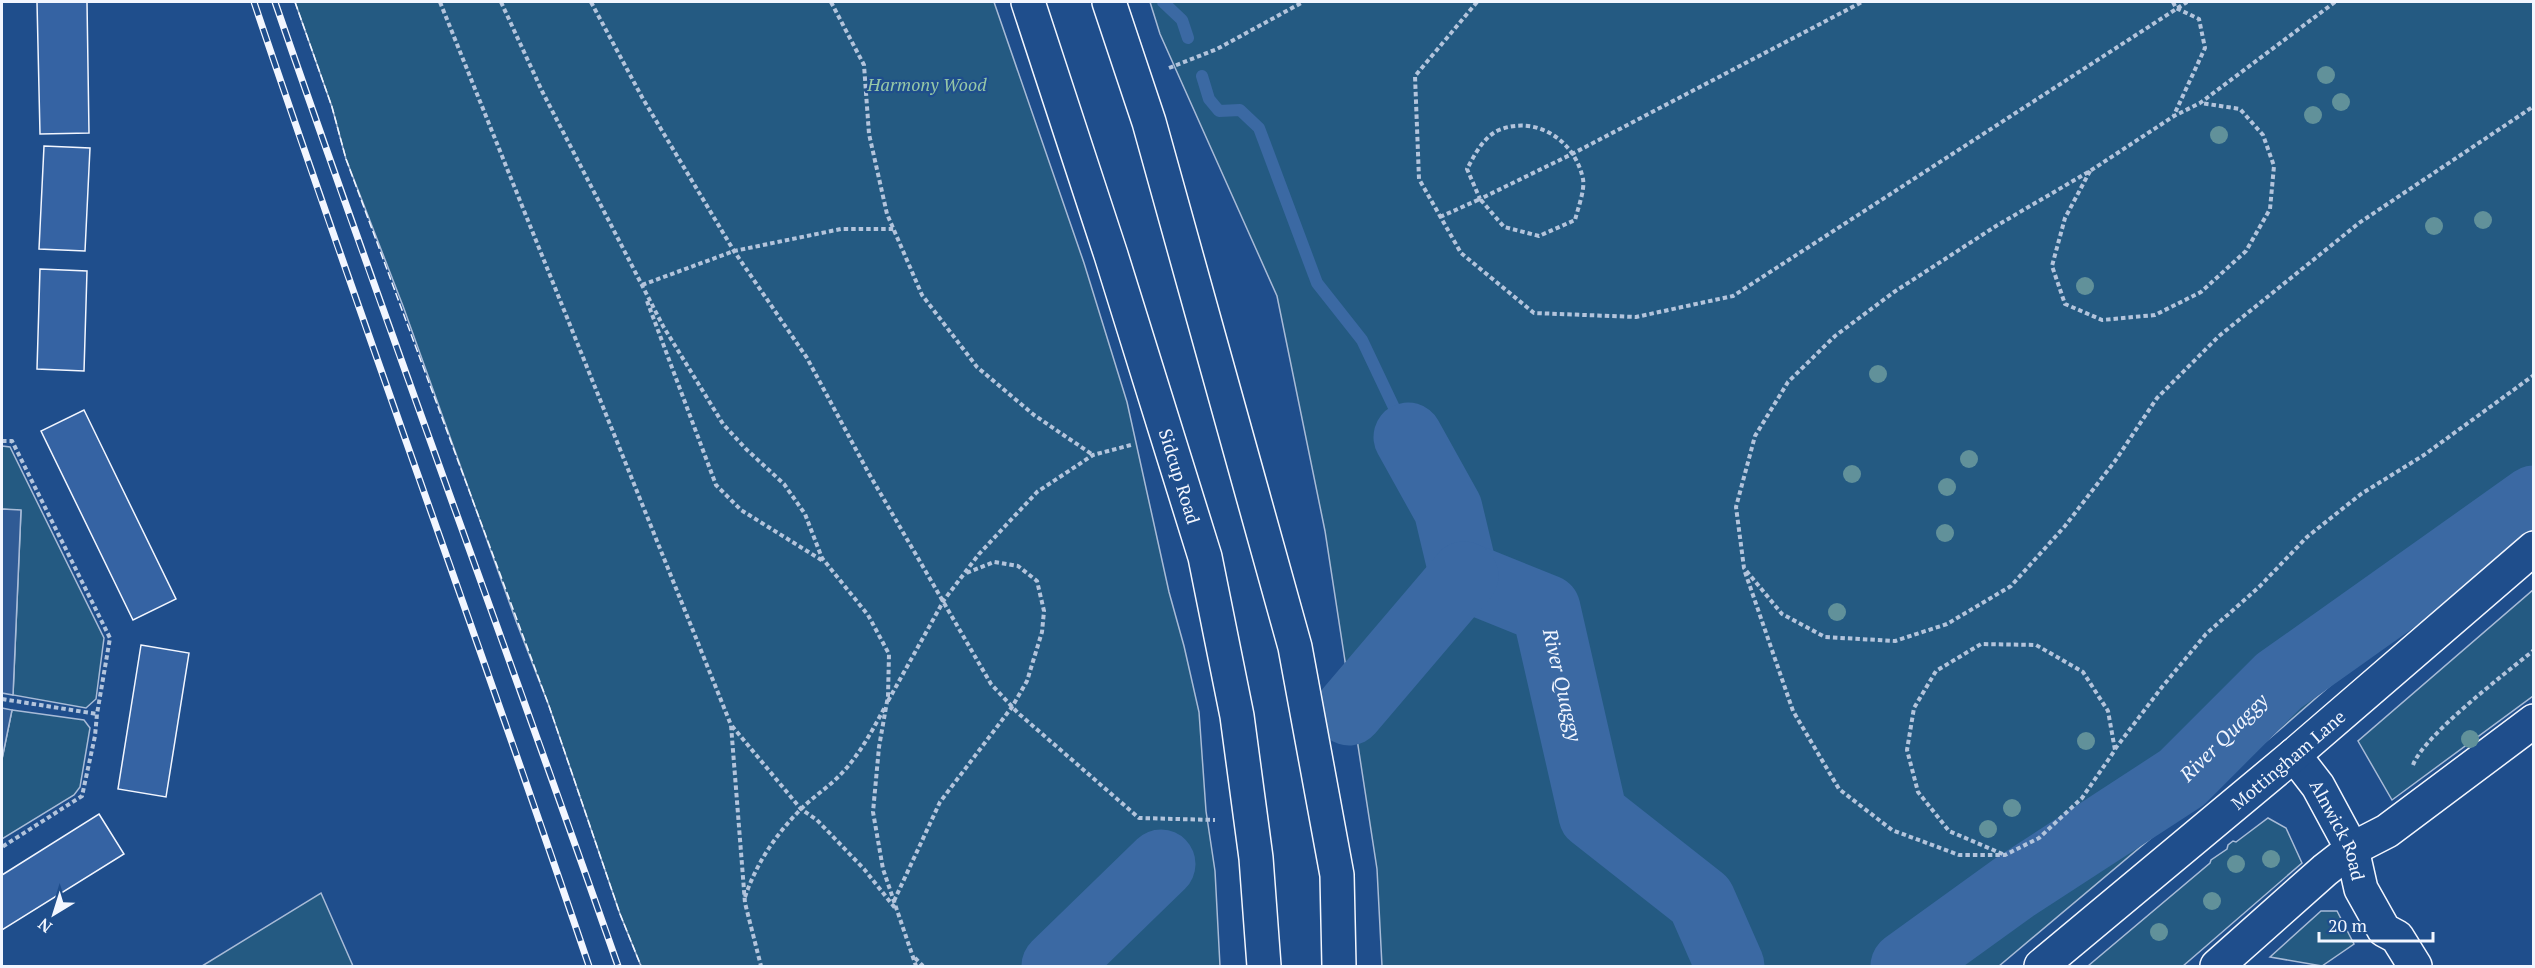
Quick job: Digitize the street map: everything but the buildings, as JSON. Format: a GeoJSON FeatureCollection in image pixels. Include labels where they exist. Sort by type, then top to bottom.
{"type":"FeatureCollection","features":[{"type":"Feature","properties":{"kind":"main road","name":"Sidcup Road"},"geometry":{"type":"LineString","coordinates":[[1028,2],[1111,255],[1205,557],[1237,716],[1256,858],[1264,966]]}},
{"type":"Feature","properties":{"kind":"main road"},"geometry":{"type":"LineString","coordinates":[[1109,2],[1149,123],[1295,647],[1337,875],[1339,966]]}},
{"type":"Feature","properties":{"kind":"main road","name":"Mottingham Lane"},"geometry":{"type":"LineString","coordinates":[[2041,966],[2294,755],[2534,548]]}},
{"type":"Feature","properties":{"kind":"main road"},"geometry":{"type":"LineString","coordinates":[[2217,966],[2325,870],[2352,849],[2387,831],[2534,721]]}},
{"type":"Feature","properties":{"kind":"main road","name":"Alnwick Road"},"geometry":{"type":"LineString","coordinates":[[2294,755],[2318,786],[2352,849],[2361,889],[2384,930],[2397,936],[2415,966]]}},
{"type":"Feature","properties":{"kind":"path"},"geometry":{"type":"LineString","coordinates":[[440,2],[731,725],[744,899],[761,966]]}},
{"type":"Feature","properties":{"kind":"path"},"geometry":{"type":"LineString","coordinates":[[501,2],[542,92],[663,326],[723,424],[784,484],[805,514],[825,562],[868,615],[889,654],[887,704],[879,747],[873,812],[883,869],[916,966]]}},
{"type":"Feature","properties":{"kind":"path"},"geometry":{"type":"LineString","coordinates":[[591,2],[643,99],[734,251],[807,358],[868,472],[992,684],[1012,706],[1139,818],[1251,822]]}},
{"type":"Feature","properties":{"kind":"path"},"geometry":{"type":"LineString","coordinates":[[831,2],[864,65],[869,134],[887,214],[922,295],[977,367],[1034,415],[1093,455]]}},
{"type":"Feature","properties":{"kind":"path"},"geometry":{"type":"LineString","coordinates":[[1163,70],[1217,49],[1303,2]]}},
{"type":"Feature","properties":{"kind":"path"},"geometry":{"type":"LineString","coordinates":[[1478,2],[1415,76],[1419,179],[1461,253],[1534,313],[1636,317],[1733,296],[2187,2]]}},
{"type":"Feature","properties":{"kind":"path"},"geometry":{"type":"LineString","coordinates":[[1440,217],[1572,154],[1862,2]]}},
{"type":"Feature","properties":{"kind":"path"},"geometry":{"type":"LineString","coordinates":[[2173,2],[2176,8],[2199,19],[2205,48],[2174,116]]}},
{"type":"Feature","properties":{"kind":"path"},"geometry":{"type":"LineString","coordinates":[[2335,2],[2200,103],[2174,116],[2090,171],[1995,226],[1894,292],[1835,336],[1788,382],[1755,436],[1736,507],[1744,568],[1793,711],[1839,789],[1892,830],[1959,855],[2005,855],[2039,838],[2082,798],[2162,687],[2206,634],[2259,587],[2307,537],[2361,494],[2424,455],[2534,375]]}},
{"type":"Feature","properties":{"kind":"path"},"geometry":{"type":"LineString","coordinates":[[2090,171],[2065,218],[2052,266],[2065,304],[2102,320],[2155,315],[2201,292],[2246,251],[2270,209],[2274,166],[2263,135],[2240,109],[2200,103]]}},
{"type":"Feature","properties":{"kind":"path"},"geometry":{"type":"LineString","coordinates":[[1744,568],[1782,614],[1825,637],[1895,640],[1947,624],[2011,586],[2065,526],[2101,479],[2157,398],[2219,336],[2360,223],[2534,106]]}},
{"type":"Feature","properties":{"kind":"path"},"geometry":{"type":"LineString","coordinates":[[1526,125],[1559,136],[1572,154],[1583,180],[1575,220],[1539,236],[1504,227],[1479,198],[1467,169],[1477,149],[1497,131],[1526,125]]}},
{"type":"Feature","properties":{"kind":"path"},"geometry":{"type":"LineString","coordinates":[[642,285],[734,251],[841,229],[894,229]]}},
{"type":"Feature","properties":{"kind":"path"},"geometry":{"type":"LineString","coordinates":[[642,285],[716,484],[741,510],[825,562]]}},
{"type":"Feature","properties":{"kind":"path"},"geometry":{"type":"LineString","coordinates":[[744,899],[767,849],[801,809],[843,772],[871,733],[944,600],[979,554],[1037,492],[1093,455],[1167,435]]}},
{"type":"Feature","properties":{"kind":"path"},"geometry":{"type":"LineString","coordinates":[[2,441],[12,441],[110,638],[95,736],[82,796],[2,847]]}},
{"type":"Feature","properties":{"kind":"path"},"geometry":{"type":"LineString","coordinates":[[894,902],[940,802],[1012,706],[1027,681],[1042,632],[1044,611],[1037,581],[1018,566],[994,562],[964,574]]}},
{"type":"Feature","properties":{"kind":"path"},"geometry":{"type":"LineString","coordinates":[[2005,855],[1949,831],[1918,792],[1907,750],[1914,708],[1936,671],[1981,644],[2036,645],[2083,672],[2108,711],[2115,750]]}},
{"type":"Feature","properties":{"kind":"path"},"geometry":{"type":"LineString","coordinates":[[2412,769],[2424,746],[2534,650]]}},
{"type":"Feature","properties":{"kind":"path"},"geometry":{"type":"LineString","coordinates":[[2,699],[97,714]]}},
{"type":"Feature","properties":{"kind":"path"},"geometry":{"type":"LineString","coordinates":[[731,725],[801,809],[817,820],[864,869],[899,913]]}},
{"type":"Feature","properties":{"kind":"path"},"geometry":{"type":"LineString","coordinates":[[913,956],[923,966]]}},
{"type":"Feature","properties":{"kind":"green space","name":"Harmony Wood"},"geometry":{"type":"Polygon","coordinates":[[[295,2],[994,2],[1084,263],[1127,402],[1169,592],[1199,712],[1206,811],[1215,871],[1220,966],[641,966],[620,914],[549,706],[516,621],[403,306],[346,159],[332,107],[295,2]]]}},
{"type":"Feature","properties":{"kind":"green space"},"geometry":{"type":"Polygon","coordinates":[[[1150,2],[2533,2],[2533,508],[2283,727],[1999,966],[1382,966],[1377,869],[1325,531],[1277,296],[1160,34],[1150,2]]]}},
{"type":"Feature","properties":{"kind":"green space"},"geometry":{"type":"Polygon","coordinates":[[[2,446],[10,447],[104,638],[96,699],[86,708],[13,695],[21,511],[2,509],[2,446]]]}},
{"type":"Feature","properties":{"kind":"green space"},"geometry":{"type":"Polygon","coordinates":[[[2533,590],[2533,696],[2392,800],[2358,741],[2533,590]]]}},
{"type":"Feature","properties":{"kind":"green space"},"geometry":{"type":"Polygon","coordinates":[[[12,710],[84,720],[90,728],[80,787],[74,795],[2,839],[2,759],[12,710]]]}},
{"type":"Feature","properties":{"kind":"green space"},"geometry":{"type":"Polygon","coordinates":[[[2268,818],[2286,828],[2302,863],[2183,966],[2088,966],[2211,860],[2227,849],[2228,845],[2233,841],[2236,842],[2268,818]]]}},
{"type":"Feature","properties":{"kind":"green space"},"geometry":{"type":"Polygon","coordinates":[[[321,893],[353,966],[202,966],[321,893]]]}},
{"type":"Feature","properties":{"kind":"green space"},"geometry":{"type":"Polygon","coordinates":[[[2321,911],[2337,911],[2354,944],[2322,966],[2270,957],[2321,911]]]}},
{"type":"Feature","properties":{"kind":"shaded area"},"geometry":{"type":"Polygon","coordinates":[[[2,509],[21,510],[13,695],[2,693],[2,509]]]}},
{"type":"Feature","properties":{"kind":"shaded area"},"geometry":{"type":"Polygon","coordinates":[[[2,708],[12,710],[2,759],[2,708]]]}},
{"type":"Feature","properties":{"kind":"waterway"},"geometry":{"type":"LineString","coordinates":[[1163,2],[1182,20],[1188,38]]}},
{"type":"Feature","properties":{"kind":"waterway"},"geometry":{"type":"LineString","coordinates":[[1202,76],[1209,99],[1219,111],[1240,110],[1259,128],[1317,283],[1362,340],[1408,437]]}},
{"type":"Feature","properties":{"kind":"waterway"},"geometry":{"type":"LineString","coordinates":[[1408,437],[1448,509],[1464,576]]}},
{"type":"Feature","properties":{"kind":"waterway","name":"River Quaggy"},"geometry":{"type":"LineString","coordinates":[[1905,966],[2013,888],[2182,778],[2279,681],[2534,500]]}},
{"type":"Feature","properties":{"kind":"waterway","name":"River Quaggy"},"geometry":{"type":"LineString","coordinates":[[1464,576],[1546,609],[1593,815],[1701,900],[1730,966]]}},
{"type":"Feature","properties":{"kind":"waterway","name":"River Quaggy"},"geometry":{"type":"LineString","coordinates":[[1349,711],[1464,576]]}},
{"type":"Feature","properties":{"kind":"waterway","name":"River Quaggy"},"geometry":{"type":"LineString","coordinates":[[1056,966],[1161,864]]}},
{"type":"Feature","properties":{"kind":"railway"},"geometry":{"type":"LineString","coordinates":[[254,2],[589,966]]}},
{"type":"Feature","properties":{"kind":"railway"},"geometry":{"type":"LineString","coordinates":[[275,2],[618,966]]}},
{"type":"Feature","properties":{"kind":"fence"},"geometry":{"type":"LineString","coordinates":[[295,2],[332,107],[346,159],[549,706],[620,914],[641,966]]}}]}
